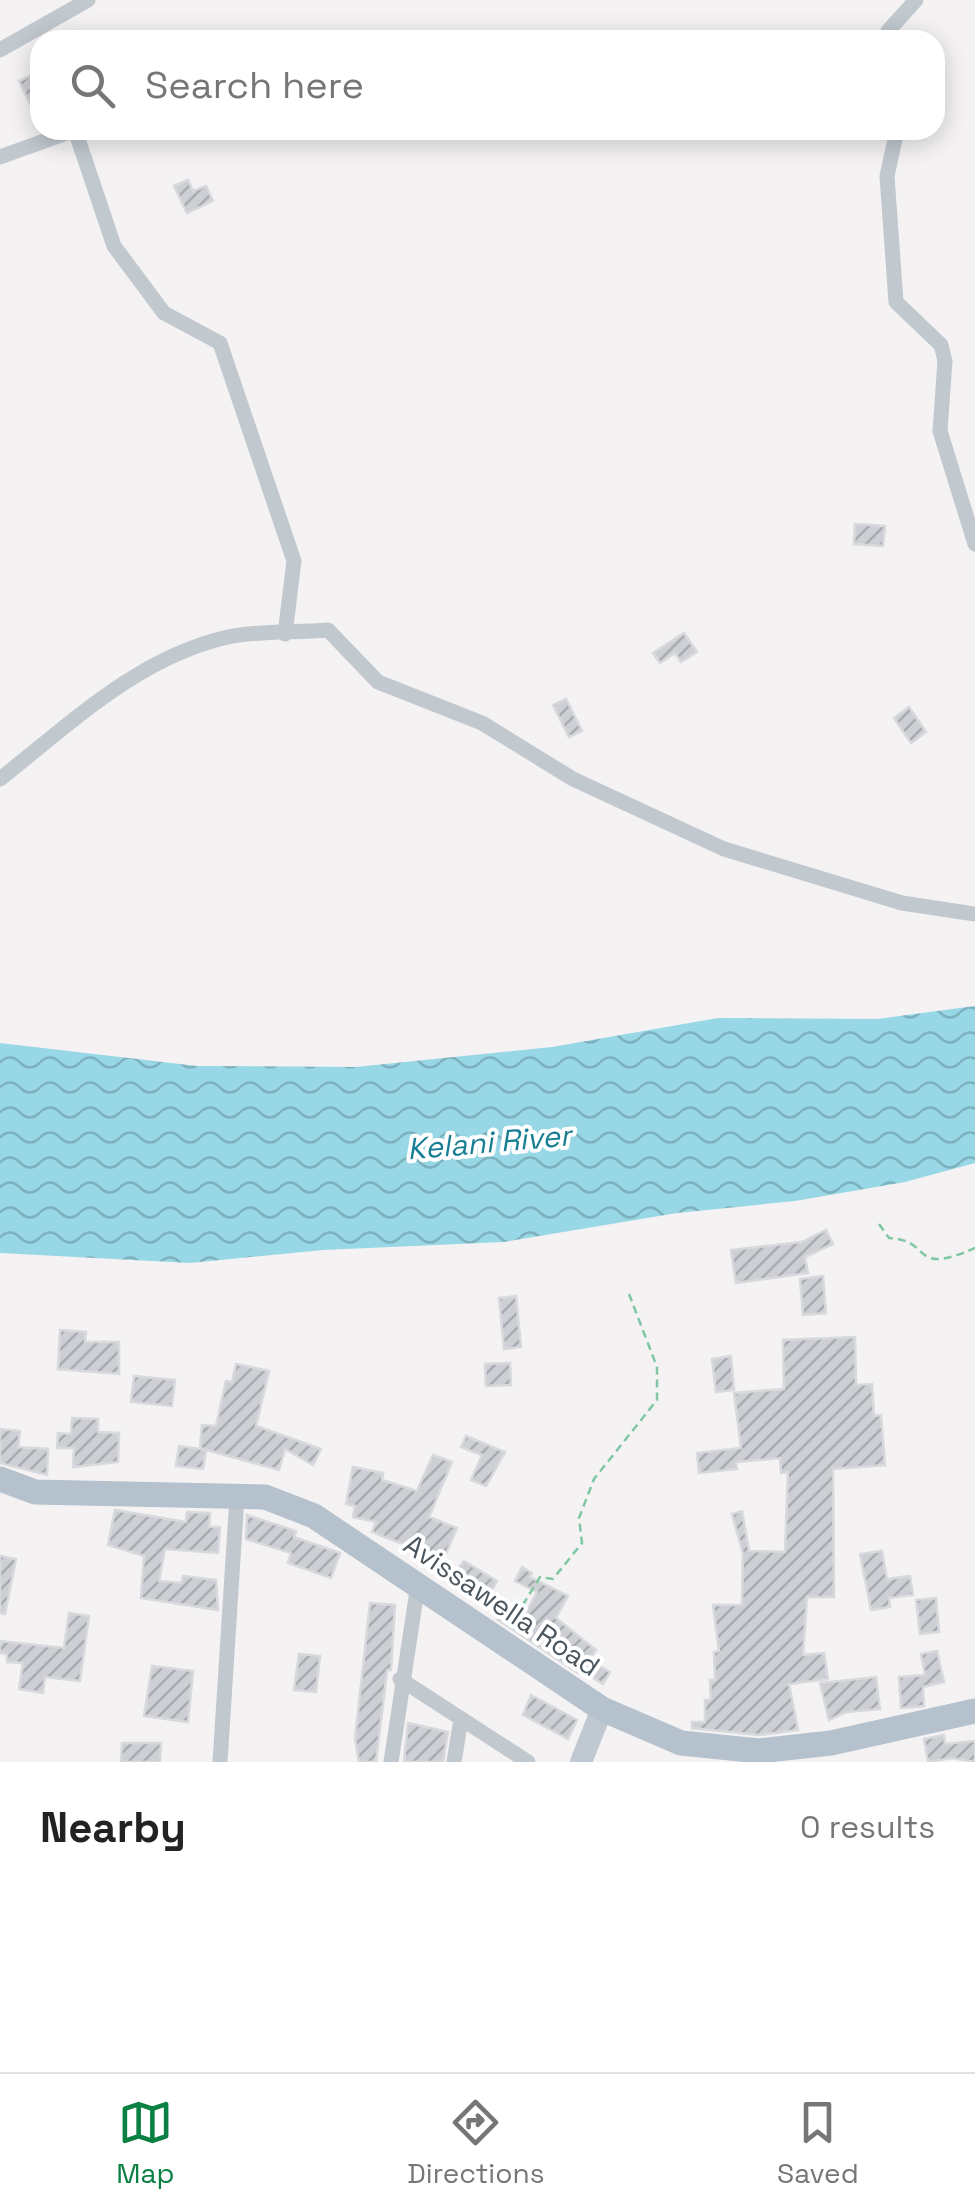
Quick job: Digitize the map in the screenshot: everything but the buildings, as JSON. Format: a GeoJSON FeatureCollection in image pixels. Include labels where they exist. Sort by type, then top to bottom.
{"type":"FeatureCollection","features":[{"type":"Feature","properties":{"kind":"main road","name":"Avissawella Road"},"geometry":{"type":"LineString","coordinates":[[0,1479],[35,1492],[265,1497],[314,1516],[602,1708],[681,1742],[758,1752],[832,1742],[975,1711]]}},
{"type":"Feature","properties":{"kind":"main road"},"geometry":{"type":"LineString","coordinates":[[582,1762],[602,1708]]}},
{"type":"Feature","properties":{"kind":"street"},"geometry":{"type":"LineString","coordinates":[[35,30],[88,0]]}},
{"type":"Feature","properties":{"kind":"street"},"geometry":{"type":"LineString","coordinates":[[889,30],[916,0]]}},
{"type":"Feature","properties":{"kind":"street"},"geometry":{"type":"LineString","coordinates":[[0,50],[30,33]]}},
{"type":"Feature","properties":{"kind":"street"},"geometry":{"type":"LineString","coordinates":[[0,158],[48,140]]}},
{"type":"Feature","properties":{"kind":"street"},"geometry":{"type":"LineString","coordinates":[[78,140],[114,246],[164,313],[220,343],[294,561],[285,634]]}},
{"type":"Feature","properties":{"kind":"street"},"geometry":{"type":"LineString","coordinates":[[895,140],[887,176],[896,302],[941,345],[940,431],[975,544]]}},
{"type":"Feature","properties":{"kind":"street"},"geometry":{"type":"LineString","coordinates":[[0,779],[122,682],[228,637],[328,630],[378,682],[482,723],[573,779],[724,850],[902,903],[975,914]]}},
{"type":"Feature","properties":{"kind":"street"},"geometry":{"type":"LineString","coordinates":[[220,1762],[236,1497]]}},
{"type":"Feature","properties":{"kind":"street"},"geometry":{"type":"LineString","coordinates":[[391,1762],[400,1678],[418,1584]]}},
{"type":"Feature","properties":{"kind":"street"},"geometry":{"type":"LineString","coordinates":[[400,1678],[528,1762]]}},
{"type":"Feature","properties":{"kind":"street"},"geometry":{"type":"LineString","coordinates":[[454,1762],[461,1719]]}},
{"type":"Feature","properties":{"kind":"path"},"geometry":{"type":"LineString","coordinates":[[879,1224],[889,1238],[903,1239],[925,1258],[943,1262],[975,1248]]}},
{"type":"Feature","properties":{"kind":"path"},"geometry":{"type":"LineString","coordinates":[[514,1650],[524,1603],[540,1577],[553,1580],[582,1543],[579,1518],[594,1478],[657,1400],[657,1367],[629,1294]]}},
{"type":"Feature","properties":{"kind":"water","name":"Kelani River"},"geometry":{"type":"Polygon","coordinates":[[[975,1006],[975,1163],[905,1182],[795,1201],[677,1213],[504,1242],[323,1250],[190,1263],[0,1253],[0,1043],[197,1066],[356,1067],[552,1047],[718,1018],[877,1019],[975,1006]]]}}]}
